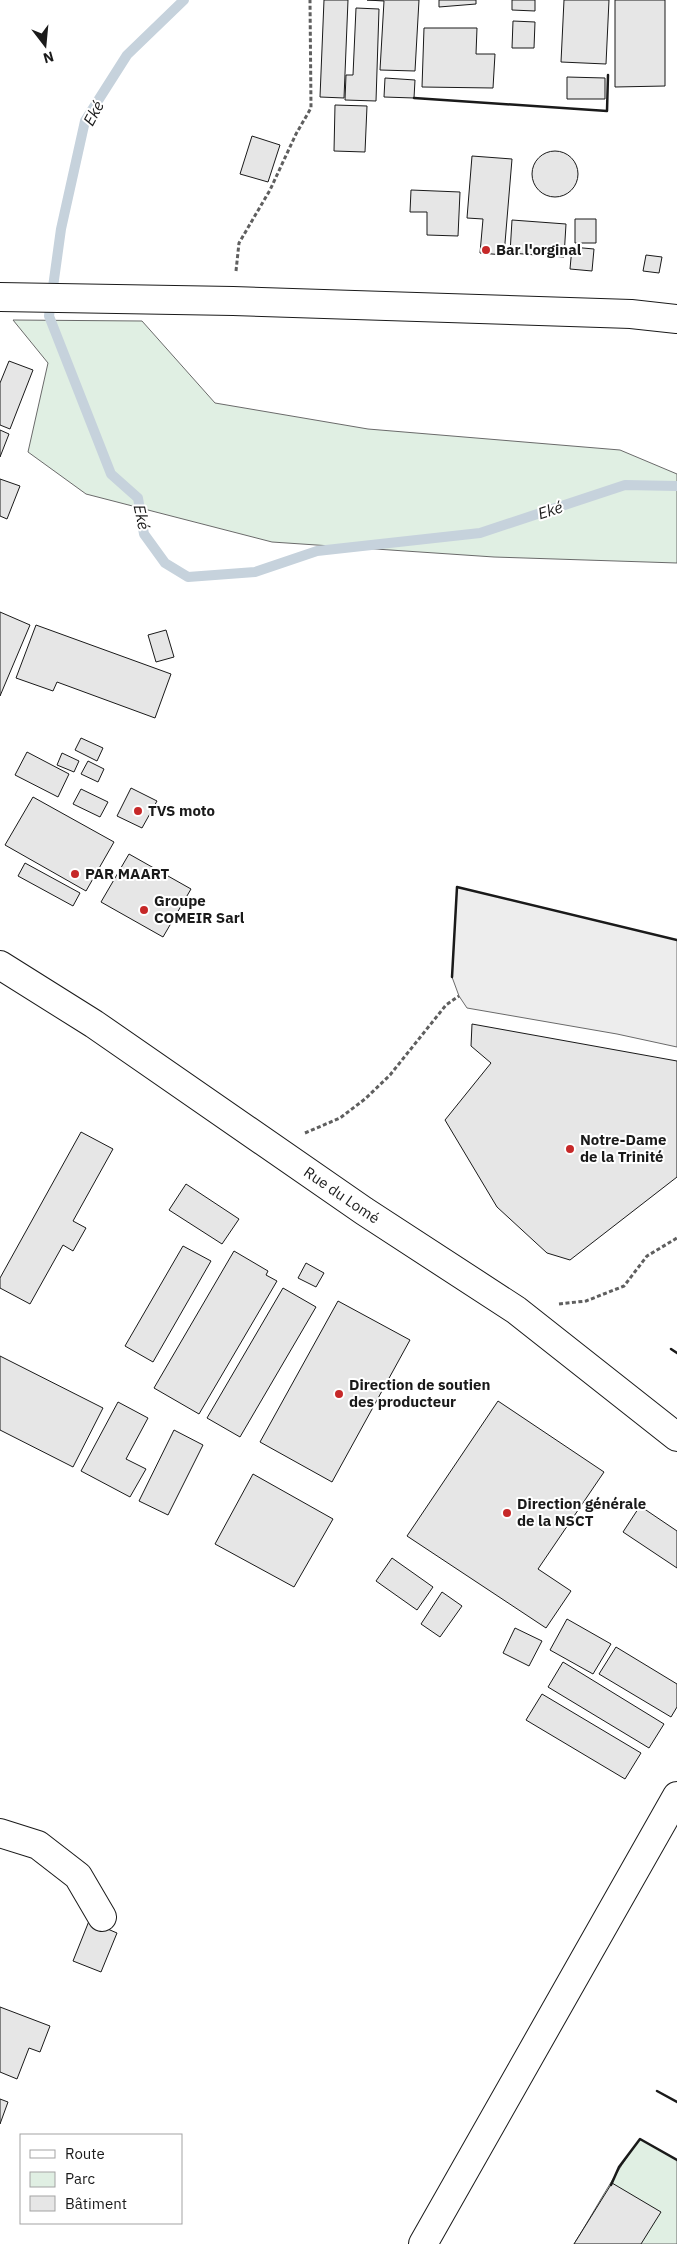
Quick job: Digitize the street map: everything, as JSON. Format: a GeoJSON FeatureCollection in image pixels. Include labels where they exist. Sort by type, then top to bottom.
{"type":"FeatureCollection","features":[{"type":"Feature","properties":{"kind":"street"},"geometry":{"type":"LineString","coordinates":[[12,297],[233,301],[631,314],[677,319]]}},
{"type":"Feature","properties":{"kind":"street","name":"Rue du Lomé"},"geometry":{"type":"LineString","coordinates":[[0,965],[94,1024],[270,1148],[516,1310],[677,1437]]}},
{"type":"Feature","properties":{"kind":"street"},"geometry":{"type":"LineString","coordinates":[[423,2244],[677,1796]]}},
{"type":"Feature","properties":{"kind":"street"},"geometry":{"type":"LineString","coordinates":[[0,1833],[38,1845],[78,1876],[102,1917]]}},
{"type":"Feature","properties":{"kind":"path"},"geometry":{"type":"LineString","coordinates":[[233,301],[239,243],[270,190],[296,134],[311,108],[310,0]]}},
{"type":"Feature","properties":{"kind":"path"},"geometry":{"type":"LineString","coordinates":[[270,1148],[340,1118],[365,1099],[390,1075],[446,1005],[459,996]]}},
{"type":"Feature","properties":{"kind":"path"},"geometry":{"type":"LineString","coordinates":[[516,1310],[586,1301],[624,1286],[647,1256],[677,1238]]}},
{"type":"Feature","properties":{"kind":"green space"},"geometry":{"type":"Polygon","coordinates":[[[13,320],[142,321],[215,403],[368,429],[620,450],[677,474],[677,563],[494,557],[272,542],[86,494],[28,452],[48,363],[13,320]]]}},
{"type":"Feature","properties":{"kind":"green space"},"geometry":{"type":"Polygon","coordinates":[[[640,2139],[677,2160],[677,2244],[574,2244],[614,2177],[640,2139]]]}},
{"type":"Feature","properties":{"kind":"shaded area"},"geometry":{"type":"Polygon","coordinates":[[[457,887],[677,940],[677,1047],[617,1034],[467,1008],[459,996],[452,977],[457,887]]]}},
{"type":"Feature","properties":{"kind":"building"},"geometry":{"type":"Polygon","coordinates":[[[324,0],[348,0],[344,98],[320,97],[324,0]]]}},
{"type":"Feature","properties":{"kind":"building"},"geometry":{"type":"Polygon","coordinates":[[[367,0],[419,0],[415,71],[380,70],[384,1],[367,0]]]}},
{"type":"Feature","properties":{"kind":"building"},"geometry":{"type":"Polygon","coordinates":[[[439,0],[476,0],[476,4],[439,7],[439,0]]]}},
{"type":"Feature","properties":{"kind":"building"},"geometry":{"type":"Polygon","coordinates":[[[512,0],[535,0],[535,11],[512,10],[512,0]]]}},
{"type":"Feature","properties":{"kind":"building"},"geometry":{"type":"Polygon","coordinates":[[[564,0],[609,0],[606,64],[561,62],[564,0]]]}},
{"type":"Feature","properties":{"kind":"building"},"geometry":{"type":"Polygon","coordinates":[[[615,0],[665,0],[665,86],[615,87],[615,0]]]}},
{"type":"Feature","properties":{"kind":"building"},"geometry":{"type":"Polygon","coordinates":[[[356,8],[379,9],[376,101],[345,100],[346,75],[353,75],[356,8]]]}},
{"type":"Feature","properties":{"kind":"building"},"geometry":{"type":"Polygon","coordinates":[[[513,21],[535,22],[534,48],[512,48],[513,21]]]}},
{"type":"Feature","properties":{"kind":"building"},"geometry":{"type":"Polygon","coordinates":[[[424,28],[477,28],[476,54],[495,54],[493,88],[422,87],[424,28]]]}},
{"type":"Feature","properties":{"kind":"building"},"geometry":{"type":"Polygon","coordinates":[[[567,77],[605,78],[605,99],[567,99],[567,77]]]}},
{"type":"Feature","properties":{"kind":"building"},"geometry":{"type":"Polygon","coordinates":[[[385,78],[415,80],[414,98],[384,97],[385,78]]]}},
{"type":"Feature","properties":{"kind":"building"},"geometry":{"type":"Polygon","coordinates":[[[335,105],[367,106],[365,152],[334,151],[335,105]]]}},
{"type":"Feature","properties":{"kind":"building"},"geometry":{"type":"Polygon","coordinates":[[[252,136],[280,145],[268,182],[240,174],[252,136]]]}},
{"type":"Feature","properties":{"kind":"building"},"geometry":{"type":"Polygon","coordinates":[[[560,151],[572,157],[577,165],[577,183],[572,191],[564,196],[550,197],[538,191],[533,183],[532,169],[538,157],[546,152],[560,151]]]}},
{"type":"Feature","properties":{"kind":"building"},"geometry":{"type":"Polygon","coordinates":[[[472,156],[512,159],[504,255],[480,253],[483,219],[467,218],[472,156]]]}},
{"type":"Feature","properties":{"kind":"building"},"geometry":{"type":"Polygon","coordinates":[[[411,190],[460,192],[458,236],[427,235],[427,212],[410,212],[411,190]]]}},
{"type":"Feature","properties":{"kind":"building"},"geometry":{"type":"Polygon","coordinates":[[[575,219],[596,219],[596,243],[575,243],[575,219]]]}},
{"type":"Feature","properties":{"kind":"building"},"geometry":{"type":"Polygon","coordinates":[[[512,220],[566,224],[564,257],[510,253],[512,220]]]}},
{"type":"Feature","properties":{"kind":"building"},"geometry":{"type":"Polygon","coordinates":[[[572,247],[594,249],[592,271],[570,269],[572,247]]]}},
{"type":"Feature","properties":{"kind":"building"},"geometry":{"type":"Polygon","coordinates":[[[646,255],[662,257],[659,273],[643,271],[646,255]]]}},
{"type":"Feature","properties":{"kind":"building"},"geometry":{"type":"Polygon","coordinates":[[[9,361],[33,370],[10,429],[0,425],[0,383],[9,361]]]}},
{"type":"Feature","properties":{"kind":"building"},"geometry":{"type":"Polygon","coordinates":[[[0,430],[9,434],[0,457],[0,430]]]}},
{"type":"Feature","properties":{"kind":"building"},"geometry":{"type":"Polygon","coordinates":[[[0,479],[20,486],[7,519],[0,516],[0,479]]]}},
{"type":"Feature","properties":{"kind":"building"},"geometry":{"type":"Polygon","coordinates":[[[0,612],[30,625],[0,696],[0,612]]]}},
{"type":"Feature","properties":{"kind":"building"},"geometry":{"type":"Polygon","coordinates":[[[36,625],[171,674],[155,718],[57,682],[53,691],[16,678],[36,625]]]}},
{"type":"Feature","properties":{"kind":"building"},"geometry":{"type":"Polygon","coordinates":[[[166,630],[174,657],[156,662],[148,635],[166,630]]]}},
{"type":"Feature","properties":{"kind":"building"},"geometry":{"type":"Polygon","coordinates":[[[81,738],[103,748],[97,761],[75,750],[81,738]]]}},
{"type":"Feature","properties":{"kind":"building"},"geometry":{"type":"Polygon","coordinates":[[[27,752],[69,774],[58,797],[15,775],[27,752]]]}},
{"type":"Feature","properties":{"kind":"building"},"geometry":{"type":"Polygon","coordinates":[[[62,753],[79,761],[74,772],[57,765],[62,753]]]}},
{"type":"Feature","properties":{"kind":"building"},"geometry":{"type":"Polygon","coordinates":[[[88,761],[104,769],[98,782],[81,774],[88,761]]]}},
{"type":"Feature","properties":{"kind":"building"},"geometry":{"type":"Polygon","coordinates":[[[131,788],[157,801],[142,828],[117,816],[131,788]]]}},
{"type":"Feature","properties":{"kind":"building"},"geometry":{"type":"Polygon","coordinates":[[[81,789],[108,802],[100,817],[73,804],[81,789]]]}},
{"type":"Feature","properties":{"kind":"building"},"geometry":{"type":"Polygon","coordinates":[[[33,797],[114,842],[86,891],[5,845],[33,797]]]}},
{"type":"Feature","properties":{"kind":"building"},"geometry":{"type":"Polygon","coordinates":[[[129,854],[191,889],[163,937],[101,902],[129,854]]]}},
{"type":"Feature","properties":{"kind":"building"},"geometry":{"type":"Polygon","coordinates":[[[25,863],[80,893],[73,906],[18,876],[25,863]]]}},
{"type":"Feature","properties":{"kind":"building","name":"Notre-Dame de la Trinité"},"geometry":{"type":"Polygon","coordinates":[[[472,1024],[677,1061],[677,1177],[570,1260],[547,1253],[497,1207],[445,1120],[491,1063],[471,1046],[472,1024]]]}},
{"type":"Feature","properties":{"kind":"building"},"geometry":{"type":"Polygon","coordinates":[[[81,1132],[113,1149],[73,1221],[86,1228],[73,1251],[63,1245],[30,1304],[0,1288],[0,1278],[81,1132]]]}},
{"type":"Feature","properties":{"kind":"building"},"geometry":{"type":"Polygon","coordinates":[[[186,1184],[239,1219],[222,1244],[169,1210],[186,1184]]]}},
{"type":"Feature","properties":{"kind":"building"},"geometry":{"type":"Polygon","coordinates":[[[183,1246],[211,1261],[153,1362],[125,1346],[183,1246]]]}},
{"type":"Feature","properties":{"kind":"building"},"geometry":{"type":"Polygon","coordinates":[[[234,1251],[268,1271],[266,1275],[277,1281],[199,1414],[154,1388],[234,1251]]]}},
{"type":"Feature","properties":{"kind":"building"},"geometry":{"type":"Polygon","coordinates":[[[306,1263],[324,1273],[316,1287],[298,1278],[306,1263]]]}},
{"type":"Feature","properties":{"kind":"building"},"geometry":{"type":"Polygon","coordinates":[[[283,1288],[316,1307],[240,1437],[207,1418],[283,1288]]]}},
{"type":"Feature","properties":{"kind":"building"},"geometry":{"type":"Polygon","coordinates":[[[338,1301],[410,1340],[332,1482],[260,1442],[338,1301]]]}},
{"type":"Feature","properties":{"kind":"building"},"geometry":{"type":"Polygon","coordinates":[[[0,1356],[103,1408],[73,1467],[0,1430],[0,1356]]]}},
{"type":"Feature","properties":{"kind":"building"},"geometry":{"type":"Polygon","coordinates":[[[498,1401],[604,1472],[538,1569],[571,1591],[546,1628],[407,1536],[498,1401]]]}},
{"type":"Feature","properties":{"kind":"building"},"geometry":{"type":"Polygon","coordinates":[[[118,1402],[148,1418],[126,1459],[146,1469],[130,1497],[81,1471],[118,1402]]]}},
{"type":"Feature","properties":{"kind":"building"},"geometry":{"type":"Polygon","coordinates":[[[174,1430],[203,1445],[168,1515],[139,1501],[174,1430]]]}},
{"type":"Feature","properties":{"kind":"building"},"geometry":{"type":"Polygon","coordinates":[[[253,1474],[333,1519],[294,1587],[215,1544],[253,1474]]]}},
{"type":"Feature","properties":{"kind":"building"},"geometry":{"type":"Polygon","coordinates":[[[640,1506],[677,1531],[677,1568],[623,1532],[640,1506]]]}},
{"type":"Feature","properties":{"kind":"building"},"geometry":{"type":"Polygon","coordinates":[[[392,1558],[433,1587],[417,1610],[376,1581],[392,1558]]]}},
{"type":"Feature","properties":{"kind":"building"},"geometry":{"type":"Polygon","coordinates":[[[442,1592],[462,1606],[440,1637],[421,1624],[442,1592]]]}},
{"type":"Feature","properties":{"kind":"building"},"geometry":{"type":"Polygon","coordinates":[[[567,1619],[611,1644],[593,1674],[550,1650],[567,1619]]]}},
{"type":"Feature","properties":{"kind":"building"},"geometry":{"type":"Polygon","coordinates":[[[515,1628],[542,1641],[529,1666],[503,1653],[515,1628]]]}},
{"type":"Feature","properties":{"kind":"building"},"geometry":{"type":"Polygon","coordinates":[[[616,1647],[677,1684],[677,1707],[671,1717],[599,1674],[616,1647]]]}},
{"type":"Feature","properties":{"kind":"building"},"geometry":{"type":"Polygon","coordinates":[[[563,1662],[664,1724],[649,1748],[548,1687],[563,1662]]]}},
{"type":"Feature","properties":{"kind":"building"},"geometry":{"type":"Polygon","coordinates":[[[542,1694],[641,1753],[625,1779],[526,1720],[542,1694]]]}},
{"type":"Feature","properties":{"kind":"building"},"geometry":{"type":"Polygon","coordinates":[[[89,1921],[117,1933],[101,1972],[73,1961],[89,1921]]]}},
{"type":"Feature","properties":{"kind":"building"},"geometry":{"type":"Polygon","coordinates":[[[0,2007],[50,2026],[40,2052],[29,2048],[17,2079],[0,2072],[0,2007]]]}},
{"type":"Feature","properties":{"kind":"building"},"geometry":{"type":"Polygon","coordinates":[[[0,2099],[8,2102],[0,2124],[0,2099]]]}},
{"type":"Feature","properties":{"kind":"building"},"geometry":{"type":"Polygon","coordinates":[[[612,2183],[661,2212],[641,2244],[574,2244],[612,2183]]]}},
{"type":"Feature","properties":{"kind":"waterway","name":"Eké"},"geometry":{"type":"LineString","coordinates":[[184,0],[127,55],[85,121],[61,229],[49,316],[111,474],[138,498],[144,534],[165,563],[188,577],[255,572],[317,551],[480,533],[625,485],[677,486]]}},
{"type":"Feature","properties":{"kind":"wall"},"geometry":{"type":"LineString","coordinates":[[414,98],[607,111],[608,75]]}},
{"type":"Feature","properties":{"kind":"wall"},"geometry":{"type":"LineString","coordinates":[[452,977],[457,887],[677,940]]}},
{"type":"Feature","properties":{"kind":"wall"},"geometry":{"type":"LineString","coordinates":[[671,1349],[677,1353]]}},
{"type":"Feature","properties":{"kind":"wall"},"geometry":{"type":"LineString","coordinates":[[657,2091],[677,2102]]}},
{"type":"Feature","properties":{"kind":"wall"},"geometry":{"type":"LineString","coordinates":[[611,2185],[619,2167],[640,2139],[677,2160]]}},
{"type":"Feature","properties":{"kind":"place","name":"Bar l'orginal"},"geometry":{"type":"Point","coordinates":[486,250]}},
{"type":"Feature","properties":{"kind":"place","name":"TVS moto"},"geometry":{"type":"Point","coordinates":[138,811]}},
{"type":"Feature","properties":{"kind":"place","name":"PAR MAART"},"geometry":{"type":"Point","coordinates":[75,874]}},
{"type":"Feature","properties":{"kind":"place","name":"Groupe COMEIR Sarl"},"geometry":{"type":"Point","coordinates":[144,910]}},
{"type":"Feature","properties":{"kind":"place","name":"Notre-Dame de la Trinité"},"geometry":{"type":"Point","coordinates":[570,1149]}},
{"type":"Feature","properties":{"kind":"place","name":"Direction de soutien des producteur"},"geometry":{"type":"Point","coordinates":[339,1394]}},
{"type":"Feature","properties":{"kind":"place","name":"Direction générale de la NSCT"},"geometry":{"type":"Point","coordinates":[507,1513]}}]}
